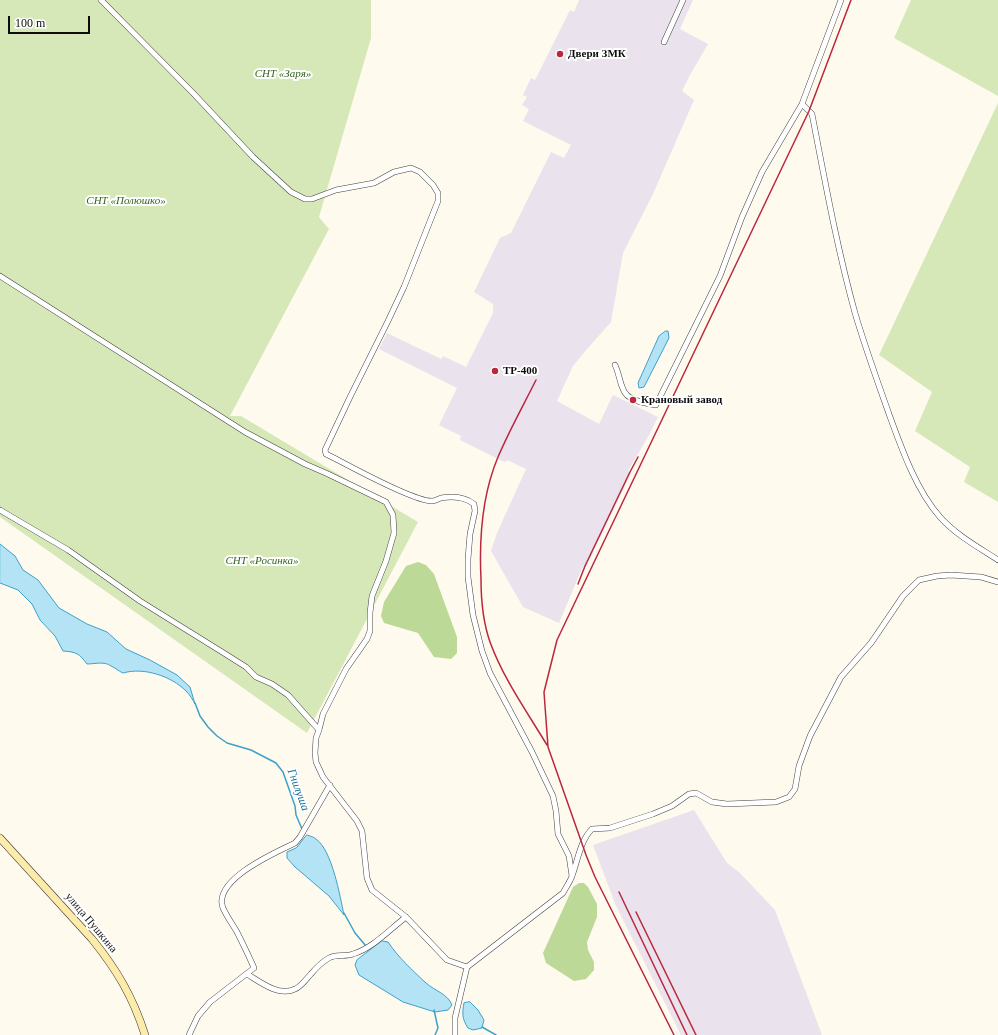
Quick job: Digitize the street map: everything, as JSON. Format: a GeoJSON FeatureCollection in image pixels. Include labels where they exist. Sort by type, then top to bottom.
{"type":"FeatureCollection","features":[{"type":"Feature","properties":{"kind":"main road","name":"улица Пушкина"},"geometry":{"type":"LineString","coordinates":[[0,838],[106,956],[123,981],[139,1015],[145,1035]]}},
{"type":"Feature","properties":{"kind":"street"},"geometry":{"type":"LineString","coordinates":[[101,0],[253,157],[291,192],[305,199],[312,199],[336,190],[374,183],[394,172],[411,168],[420,172],[433,185],[438,193],[438,201],[404,287],[325,450],[326,454],[409,495],[433,501],[440,498],[457,498],[469,500],[474,504],[475,511],[469,546],[468,577],[473,615],[482,651],[490,673],[532,752],[553,796],[558,834],[569,856],[572,876]]}},
{"type":"Feature","properties":{"kind":"street"},"geometry":{"type":"LineString","coordinates":[[664,42],[683,0]]}},
{"type":"Feature","properties":{"kind":"street"},"geometry":{"type":"LineString","coordinates":[[615,365],[623,390],[630,398],[656,405],[720,276],[742,217],[762,172],[802,104],[841,0]]}},
{"type":"Feature","properties":{"kind":"street"},"geometry":{"type":"LineString","coordinates":[[802,104],[812,114],[833,221],[855,312],[869,360],[901,447],[924,496],[940,517],[961,536],[998,560]]}},
{"type":"Feature","properties":{"kind":"street"},"geometry":{"type":"LineString","coordinates":[[0,276],[245,432],[304,464],[386,502],[393,515],[394,533],[386,561],[372,596],[370,631],[367,638],[346,669],[323,714],[316,738],[316,762],[323,777],[357,821],[362,831],[367,878],[372,890],[406,917],[447,960],[467,967]]}},
{"type":"Feature","properties":{"kind":"street"},"geometry":{"type":"LineString","coordinates":[[0,510],[68,550],[140,601],[246,667],[256,677],[272,684],[288,694],[319,730]]}},
{"type":"Feature","properties":{"kind":"street"},"geometry":{"type":"LineString","coordinates":[[455,1035],[455,1018],[467,967],[563,893],[572,876],[578,854],[587,834],[592,829],[610,828],[653,814],[672,806],[689,794],[696,793],[712,802],[727,804],[776,802],[789,797],[795,789],[799,766],[810,736],[841,677],[871,643],[903,596],[919,580],[937,576],[952,575],[981,578],[998,582]]}},
{"type":"Feature","properties":{"kind":"street"},"geometry":{"type":"LineString","coordinates":[[189,1035],[198,1016],[210,1002],[254,968],[245,947],[223,907],[224,892],[230,883],[250,867],[295,843],[330,785]]}},
{"type":"Feature","properties":{"kind":"street"},"geometry":{"type":"LineString","coordinates":[[247,974],[274,989],[284,991],[296,989],[320,964],[329,958],[334,956],[352,955],[362,950],[406,917]]}},
{"type":"Feature","properties":{"kind":"shaded area"},"geometry":{"type":"Polygon","coordinates":[[[579,0],[693,0],[680,29],[708,44],[682,91],[694,100],[653,194],[623,253],[611,322],[573,366],[557,401],[599,424],[613,395],[658,417],[628,471],[631,473],[586,567],[583,566],[559,623],[523,607],[491,551],[497,533],[526,469],[507,460],[506,462],[502,461],[460,440],[461,436],[439,425],[457,388],[379,349],[387,333],[441,359],[443,356],[466,367],[493,313],[493,304],[474,292],[500,238],[511,233],[551,152],[564,158],[571,145],[523,121],[529,109],[522,105],[527,97],[523,95],[531,78],[535,80],[570,10],[574,12],[579,0]]]}},
{"type":"Feature","properties":{"kind":"shaded area"},"geometry":{"type":"Polygon","coordinates":[[[694,810],[727,863],[740,873],[775,910],[822,1035],[681,1035],[616,906],[593,845],[694,810]]]}},
{"type":"Feature","properties":{"kind":"green space"},"geometry":{"type":"Polygon","coordinates":[[[0,0],[371,0],[371,38],[319,217],[329,229],[230,416],[241,416],[418,522],[307,733],[0,517],[0,0]]]}},
{"type":"Feature","properties":{"kind":"green space"},"geometry":{"type":"Polygon","coordinates":[[[911,0],[998,0],[998,96],[894,38],[911,0]]]}},
{"type":"Feature","properties":{"kind":"green space"},"geometry":{"type":"Polygon","coordinates":[[[998,103],[998,502],[964,482],[970,467],[915,431],[932,392],[879,355],[998,103]]]}},
{"type":"Feature","properties":{"kind":"green space"},"geometry":{"type":"Polygon","coordinates":[[[418,562],[426,565],[434,574],[457,637],[457,653],[451,659],[434,657],[418,633],[384,623],[381,616],[384,602],[406,566],[418,562]]]}},
{"type":"Feature","properties":{"kind":"green space"},"geometry":{"type":"Polygon","coordinates":[[[579,883],[584,883],[588,887],[597,904],[597,917],[587,942],[588,950],[594,962],[594,970],[586,979],[574,981],[546,963],[543,953],[573,887],[579,883]]]}},
{"type":"Feature","properties":{"kind":"water"},"geometry":{"type":"Polygon","coordinates":[[[668,331],[669,338],[644,387],[639,388],[638,383],[659,336],[668,331]]]}},
{"type":"Feature","properties":{"kind":"water"},"geometry":{"type":"Polygon","coordinates":[[[0,544],[15,556],[23,570],[38,580],[59,608],[87,624],[107,632],[126,649],[177,675],[190,687],[195,704],[186,691],[165,677],[140,671],[123,673],[109,664],[87,664],[82,657],[77,654],[63,651],[55,636],[40,620],[32,604],[18,590],[0,583],[0,544]]]}},
{"type":"Feature","properties":{"kind":"water"},"geometry":{"type":"Polygon","coordinates":[[[307,835],[316,839],[327,853],[331,863],[344,915],[329,896],[295,867],[287,858],[287,852],[296,848],[307,835]]]}},
{"type":"Feature","properties":{"kind":"water"},"geometry":{"type":"Polygon","coordinates":[[[382,941],[388,942],[401,958],[421,978],[448,998],[452,1005],[448,1010],[435,1012],[403,1002],[359,975],[355,965],[357,960],[382,941]]]}},
{"type":"Feature","properties":{"kind":"water"},"geometry":{"type":"Polygon","coordinates":[[[470,1002],[478,1010],[484,1020],[482,1028],[473,1030],[468,1028],[465,1022],[463,1013],[464,1003],[470,1002]]]}},
{"type":"Feature","properties":{"kind":"waterway","name":"Гнилуша"},"geometry":{"type":"LineString","coordinates":[[195,703],[200,716],[217,736],[227,743],[251,750],[276,763],[283,772],[295,806],[296,815],[302,829]]}},
{"type":"Feature","properties":{"kind":"waterway","name":"Гнилуша"},"geometry":{"type":"LineString","coordinates":[[344,913],[355,933],[366,946]]}},
{"type":"Feature","properties":{"kind":"waterway"},"geometry":{"type":"LineString","coordinates":[[434,1010],[438,1028],[435,1035]]}},
{"type":"Feature","properties":{"kind":"waterway","name":"Гнилуша"},"geometry":{"type":"LineString","coordinates":[[482,1027],[496,1035]]}},
{"type":"Feature","properties":{"kind":"railway"},"geometry":{"type":"LineString","coordinates":[[674,1035],[595,877],[586,855],[548,747],[544,692],[557,640],[809,111],[851,0]]}},
{"type":"Feature","properties":{"kind":"railway"},"geometry":{"type":"LineString","coordinates":[[536,380],[502,447],[488,486],[481,532],[480,564],[483,611],[490,642],[495,655],[516,695],[547,745]]}},
{"type":"Feature","properties":{"kind":"railway"},"geometry":{"type":"LineString","coordinates":[[578,584],[585,566],[638,457]]}},
{"type":"Feature","properties":{"kind":"railway"},"geometry":{"type":"LineString","coordinates":[[619,892],[687,1035]]}},
{"type":"Feature","properties":{"kind":"railway"},"geometry":{"type":"LineString","coordinates":[[636,912],[696,1035]]}},
{"type":"Feature","properties":{"kind":"place","name":"Двери ЗМК"},"geometry":{"type":"Point","coordinates":[560,54]}},
{"type":"Feature","properties":{"kind":"place","name":"ТР-400"},"geometry":{"type":"Point","coordinates":[495,371]}},
{"type":"Feature","properties":{"kind":"place","name":"Крановый завод"},"geometry":{"type":"Point","coordinates":[633,400]}},
{"type":"Feature","properties":{"kind":"park label","name":"СНТ «Заря»"},"geometry":{"type":"Point","coordinates":[283,74]}},
{"type":"Feature","properties":{"kind":"park label","name":"СНТ «Полюшко»"},"geometry":{"type":"Point","coordinates":[126,201]}},
{"type":"Feature","properties":{"kind":"park label","name":"СНТ «Росинка»"},"geometry":{"type":"Point","coordinates":[262,561]}}]}
